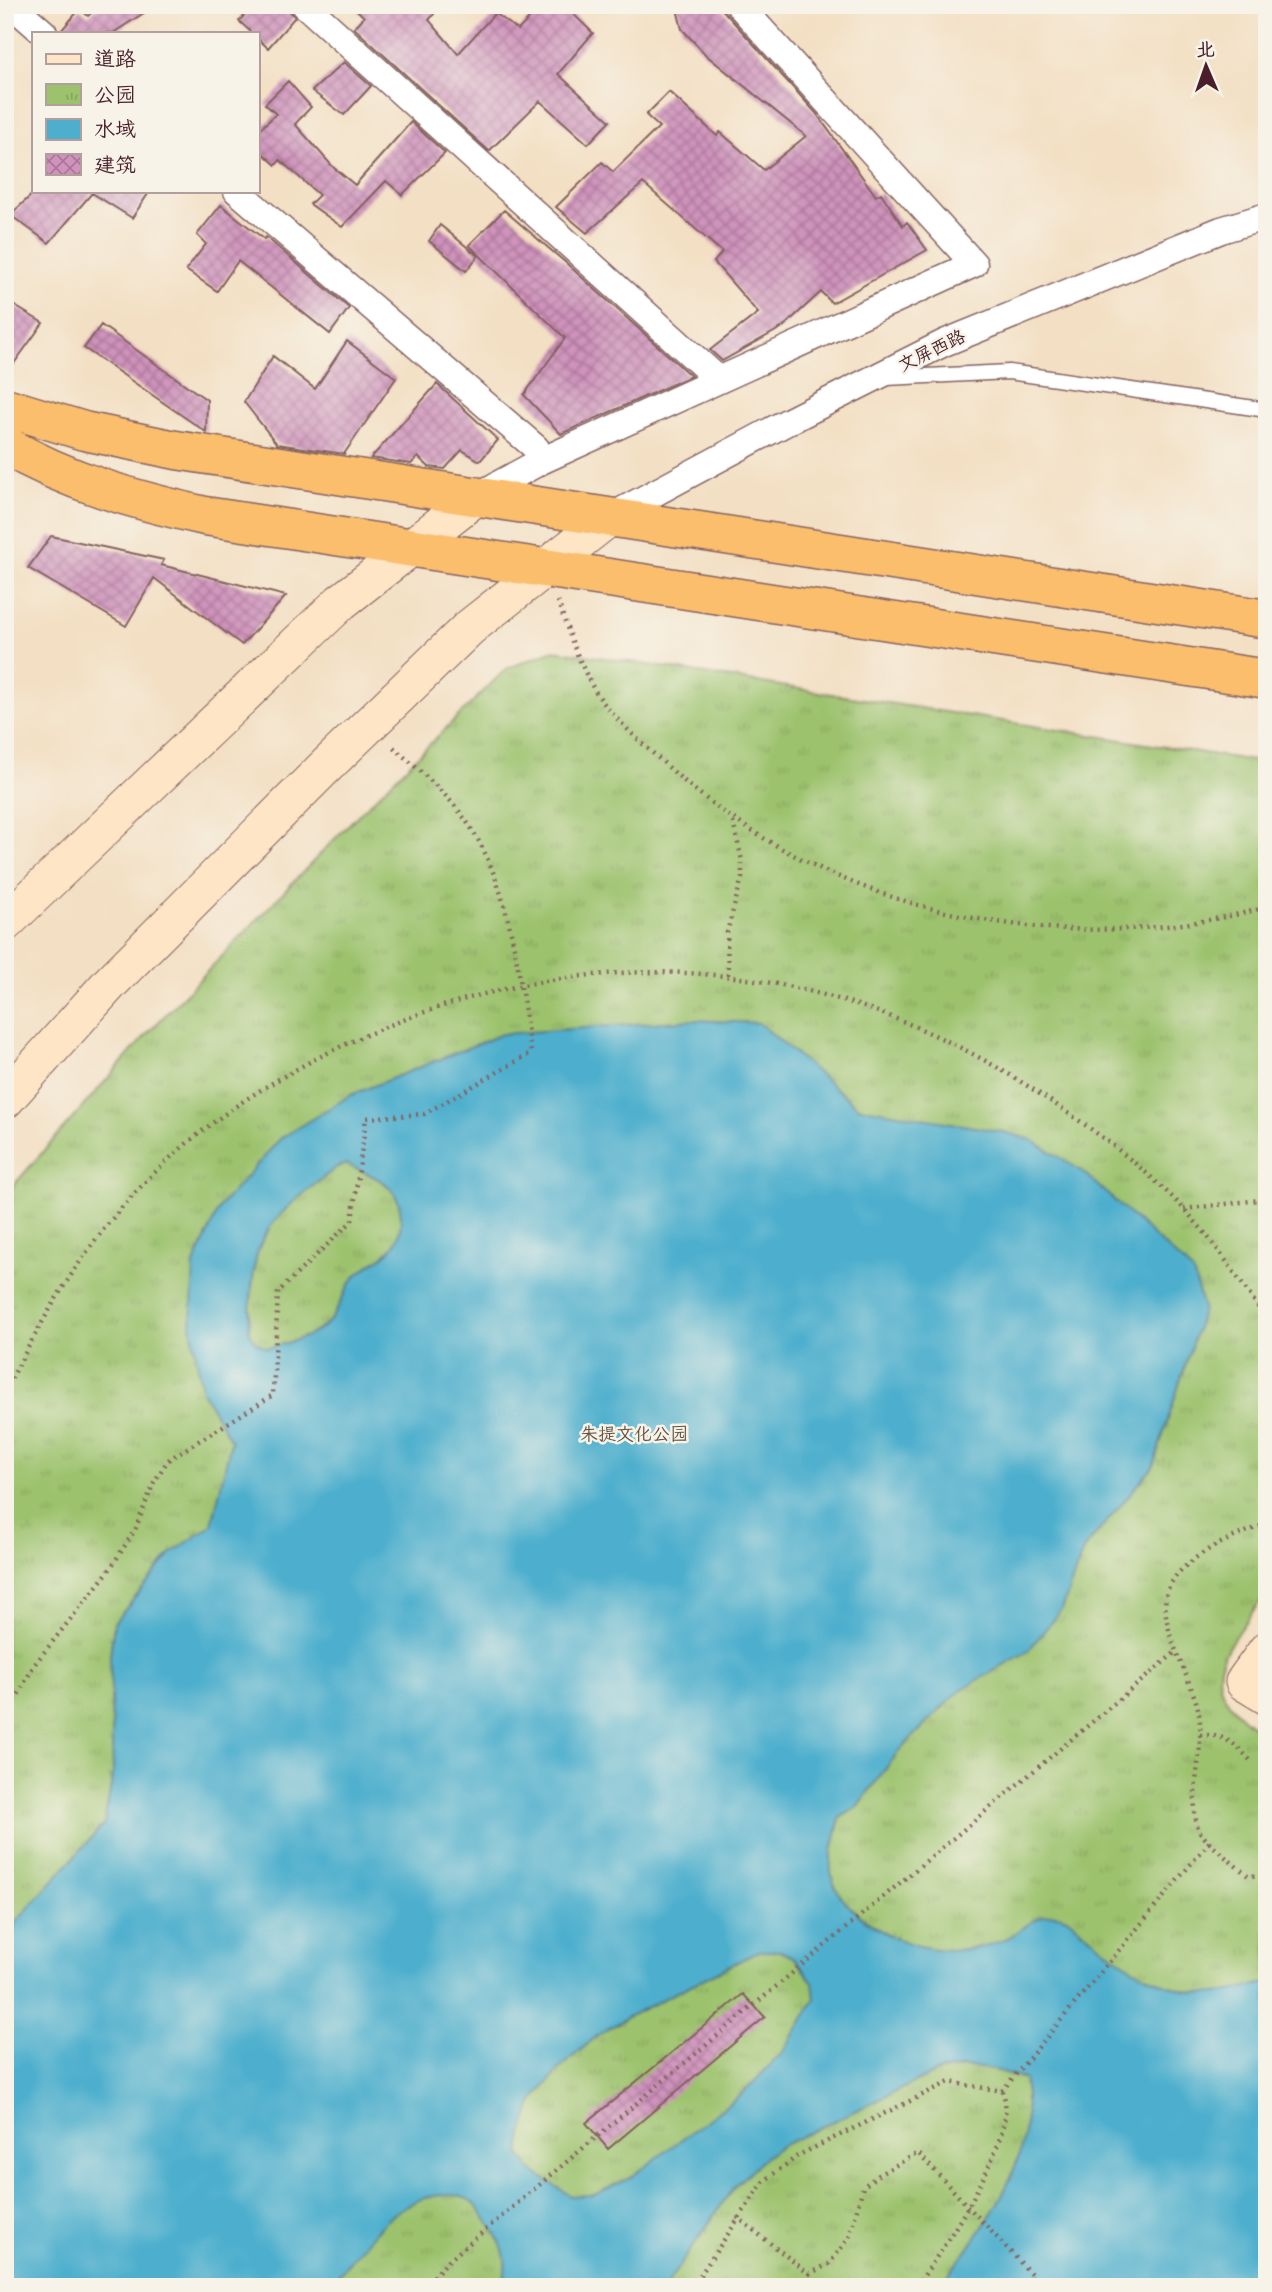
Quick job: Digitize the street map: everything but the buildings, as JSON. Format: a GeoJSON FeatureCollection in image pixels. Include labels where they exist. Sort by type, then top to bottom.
{"type":"FeatureCollection","features":[{"type":"Feature","properties":{"kind":"highway"},"geometry":{"type":"LineString","coordinates":[[5,407],[84,431],[176,450],[1267,619]]}},
{"type":"Feature","properties":{"kind":"highway"},"geometry":{"type":"LineString","coordinates":[[5,446],[61,474],[150,504],[205,516],[1267,679]]}},
{"type":"Feature","properties":{"kind":"main road"},"geometry":{"type":"LineString","coordinates":[[5,923],[341,602],[477,496]]}},
{"type":"Feature","properties":{"kind":"main road"},"geometry":{"type":"LineString","coordinates":[[5,1100],[110,982],[369,724],[469,628],[610,517]]}},
{"type":"Feature","properties":{"kind":"main road"},"geometry":{"type":"LineString","coordinates":[[1267,1650],[1244,1682],[1267,1696]]}},
{"type":"Feature","properties":{"kind":"street"},"geometry":{"type":"LineString","coordinates":[[12,5],[43,32]]}},
{"type":"Feature","properties":{"kind":"street"},"geometry":{"type":"LineString","coordinates":[[305,5],[719,380]]}},
{"type":"Feature","properties":{"kind":"street"},"geometry":{"type":"LineString","coordinates":[[477,496],[541,461],[974,264],[740,5]]}},
{"type":"Feature","properties":{"kind":"street"},"geometry":{"type":"LineString","coordinates":[[238,192],[536,448],[541,461]]}},
{"type":"Feature","properties":{"kind":"street","name":"文屏西路"},"geometry":{"type":"LineString","coordinates":[[610,517],[789,421],[944,343],[1221,230],[1267,216]]}},
{"type":"Feature","properties":{"kind":"lane"},"geometry":{"type":"LineString","coordinates":[[874,379],[1009,372],[1267,410]]}},
{"type":"Feature","properties":{"kind":"path"},"geometry":{"type":"LineString","coordinates":[[547,567],[574,648],[595,691],[645,746],[698,793],[732,817],[812,865],[872,891],[934,910],[996,923],[1059,929],[1122,930],[1184,924],[1267,907]]}},
{"type":"Feature","properties":{"kind":"path"},"geometry":{"type":"LineString","coordinates":[[5,1718],[34,1665],[108,1572],[135,1530],[154,1482],[168,1460],[273,1395],[278,1292],[352,1221],[366,1118],[424,1114],[531,1053],[521,986],[500,892],[484,849],[468,823],[443,793],[369,724]]}},
{"type":"Feature","properties":{"kind":"path"},"geometry":{"type":"LineString","coordinates":[[728,975],[727,932],[742,869],[732,817]]}},
{"type":"Feature","properties":{"kind":"path"},"geometry":{"type":"LineString","coordinates":[[5,1391],[49,1306],[104,1227],[160,1168],[204,1130],[279,1079],[360,1037],[444,1006],[521,986],[614,971],[656,970],[728,975],[828,995],[913,1025],[954,1044],[1026,1084],[1075,1117],[1184,1209],[1267,1321]]}},
{"type":"Feature","properties":{"kind":"path"},"geometry":{"type":"LineString","coordinates":[[1184,1209],[1267,1199]]}},
{"type":"Feature","properties":{"kind":"path"},"geometry":{"type":"LineString","coordinates":[[1267,1524],[1214,1548],[1186,1566],[1168,1587],[1166,1611],[1197,1706],[1200,1735],[1195,1801],[1199,1830],[1248,1876],[1267,1875]]}},
{"type":"Feature","properties":{"kind":"path"},"geometry":{"type":"LineString","coordinates":[[424,2287],[451,2258],[1177,1651]]}},
{"type":"Feature","properties":{"kind":"path"},"geometry":{"type":"LineString","coordinates":[[1200,1735],[1216,1734],[1229,1739],[1250,1760]]}},
{"type":"Feature","properties":{"kind":"path"},"geometry":{"type":"LineString","coordinates":[[1002,2091],[1210,1841]]}},
{"type":"Feature","properties":{"kind":"path"},"geometry":{"type":"LineString","coordinates":[[692,2287],[737,2217],[764,2181],[799,2155],[949,2082],[1002,2091]]}},
{"type":"Feature","properties":{"kind":"path"},"geometry":{"type":"LineString","coordinates":[[916,2287],[969,2205],[1005,2122],[1008,2103],[1002,2091]]}},
{"type":"Feature","properties":{"kind":"path"},"geometry":{"type":"LineString","coordinates":[[799,2287],[809,2274],[829,2264],[849,2238],[863,2187],[878,2175],[918,2154],[969,2205],[1034,2277],[1024,2287]]}},
{"type":"Feature","properties":{"kind":"path"},"geometry":{"type":"LineString","coordinates":[[737,2217],[809,2274]]}},
{"type":"Feature","properties":{"kind":"green space","name":"朱提文化公园"},"geometry":{"type":"Polygon","coordinates":[[[554,650],[1267,763],[1267,1592],[1226,1651],[1220,1667],[1220,1683],[1227,1700],[1242,1717],[1267,1736],[1267,2287],[5,2287],[5,1195],[148,1033],[354,819],[506,669],[554,650]]]}},
{"type":"Feature","properties":{"kind":"water"},"geometry":{"type":"Polygon","coordinates":[[[693,1020],[759,1023],[858,1107],[1004,1132],[1032,1140],[1083,1172],[1193,1272],[1203,1309],[1153,1467],[1083,1550],[1063,1607],[1028,1651],[959,1691],[900,1750],[856,1808],[840,1818],[831,1872],[839,1894],[861,1917],[893,1937],[928,1948],[946,1950],[983,1946],[1010,1937],[1040,1917],[1057,1915],[1067,1918],[1130,1966],[1164,1984],[1210,1993],[1267,1983],[1267,2287],[939,2287],[990,2216],[1016,2165],[1023,2138],[1026,2109],[1024,2079],[970,2067],[937,2072],[779,2147],[761,2160],[733,2188],[665,2287],[502,2287],[504,2253],[494,2230],[471,2201],[459,2196],[445,2195],[425,2198],[393,2215],[378,2228],[327,2287],[5,2287],[5,1999],[15,1923],[104,1824],[113,1774],[110,1656],[114,1623],[172,1553],[212,1525],[231,1441],[202,1391],[191,1325],[194,1264],[220,1206],[281,1138],[351,1095],[502,1034],[693,1020]],[[346,1164],[337,1167],[290,1205],[262,1240],[251,1292],[249,1330],[255,1342],[268,1348],[302,1338],[325,1325],[355,1277],[385,1255],[398,1237],[401,1219],[394,1194],[380,1180],[346,1164]],[[759,1951],[627,2017],[597,2036],[560,2068],[532,2103],[524,2128],[520,2154],[530,2169],[571,2196],[594,2195],[630,2178],[743,2093],[783,2052],[815,1999],[813,1983],[795,1958],[780,1951],[759,1951]]]}}]}
